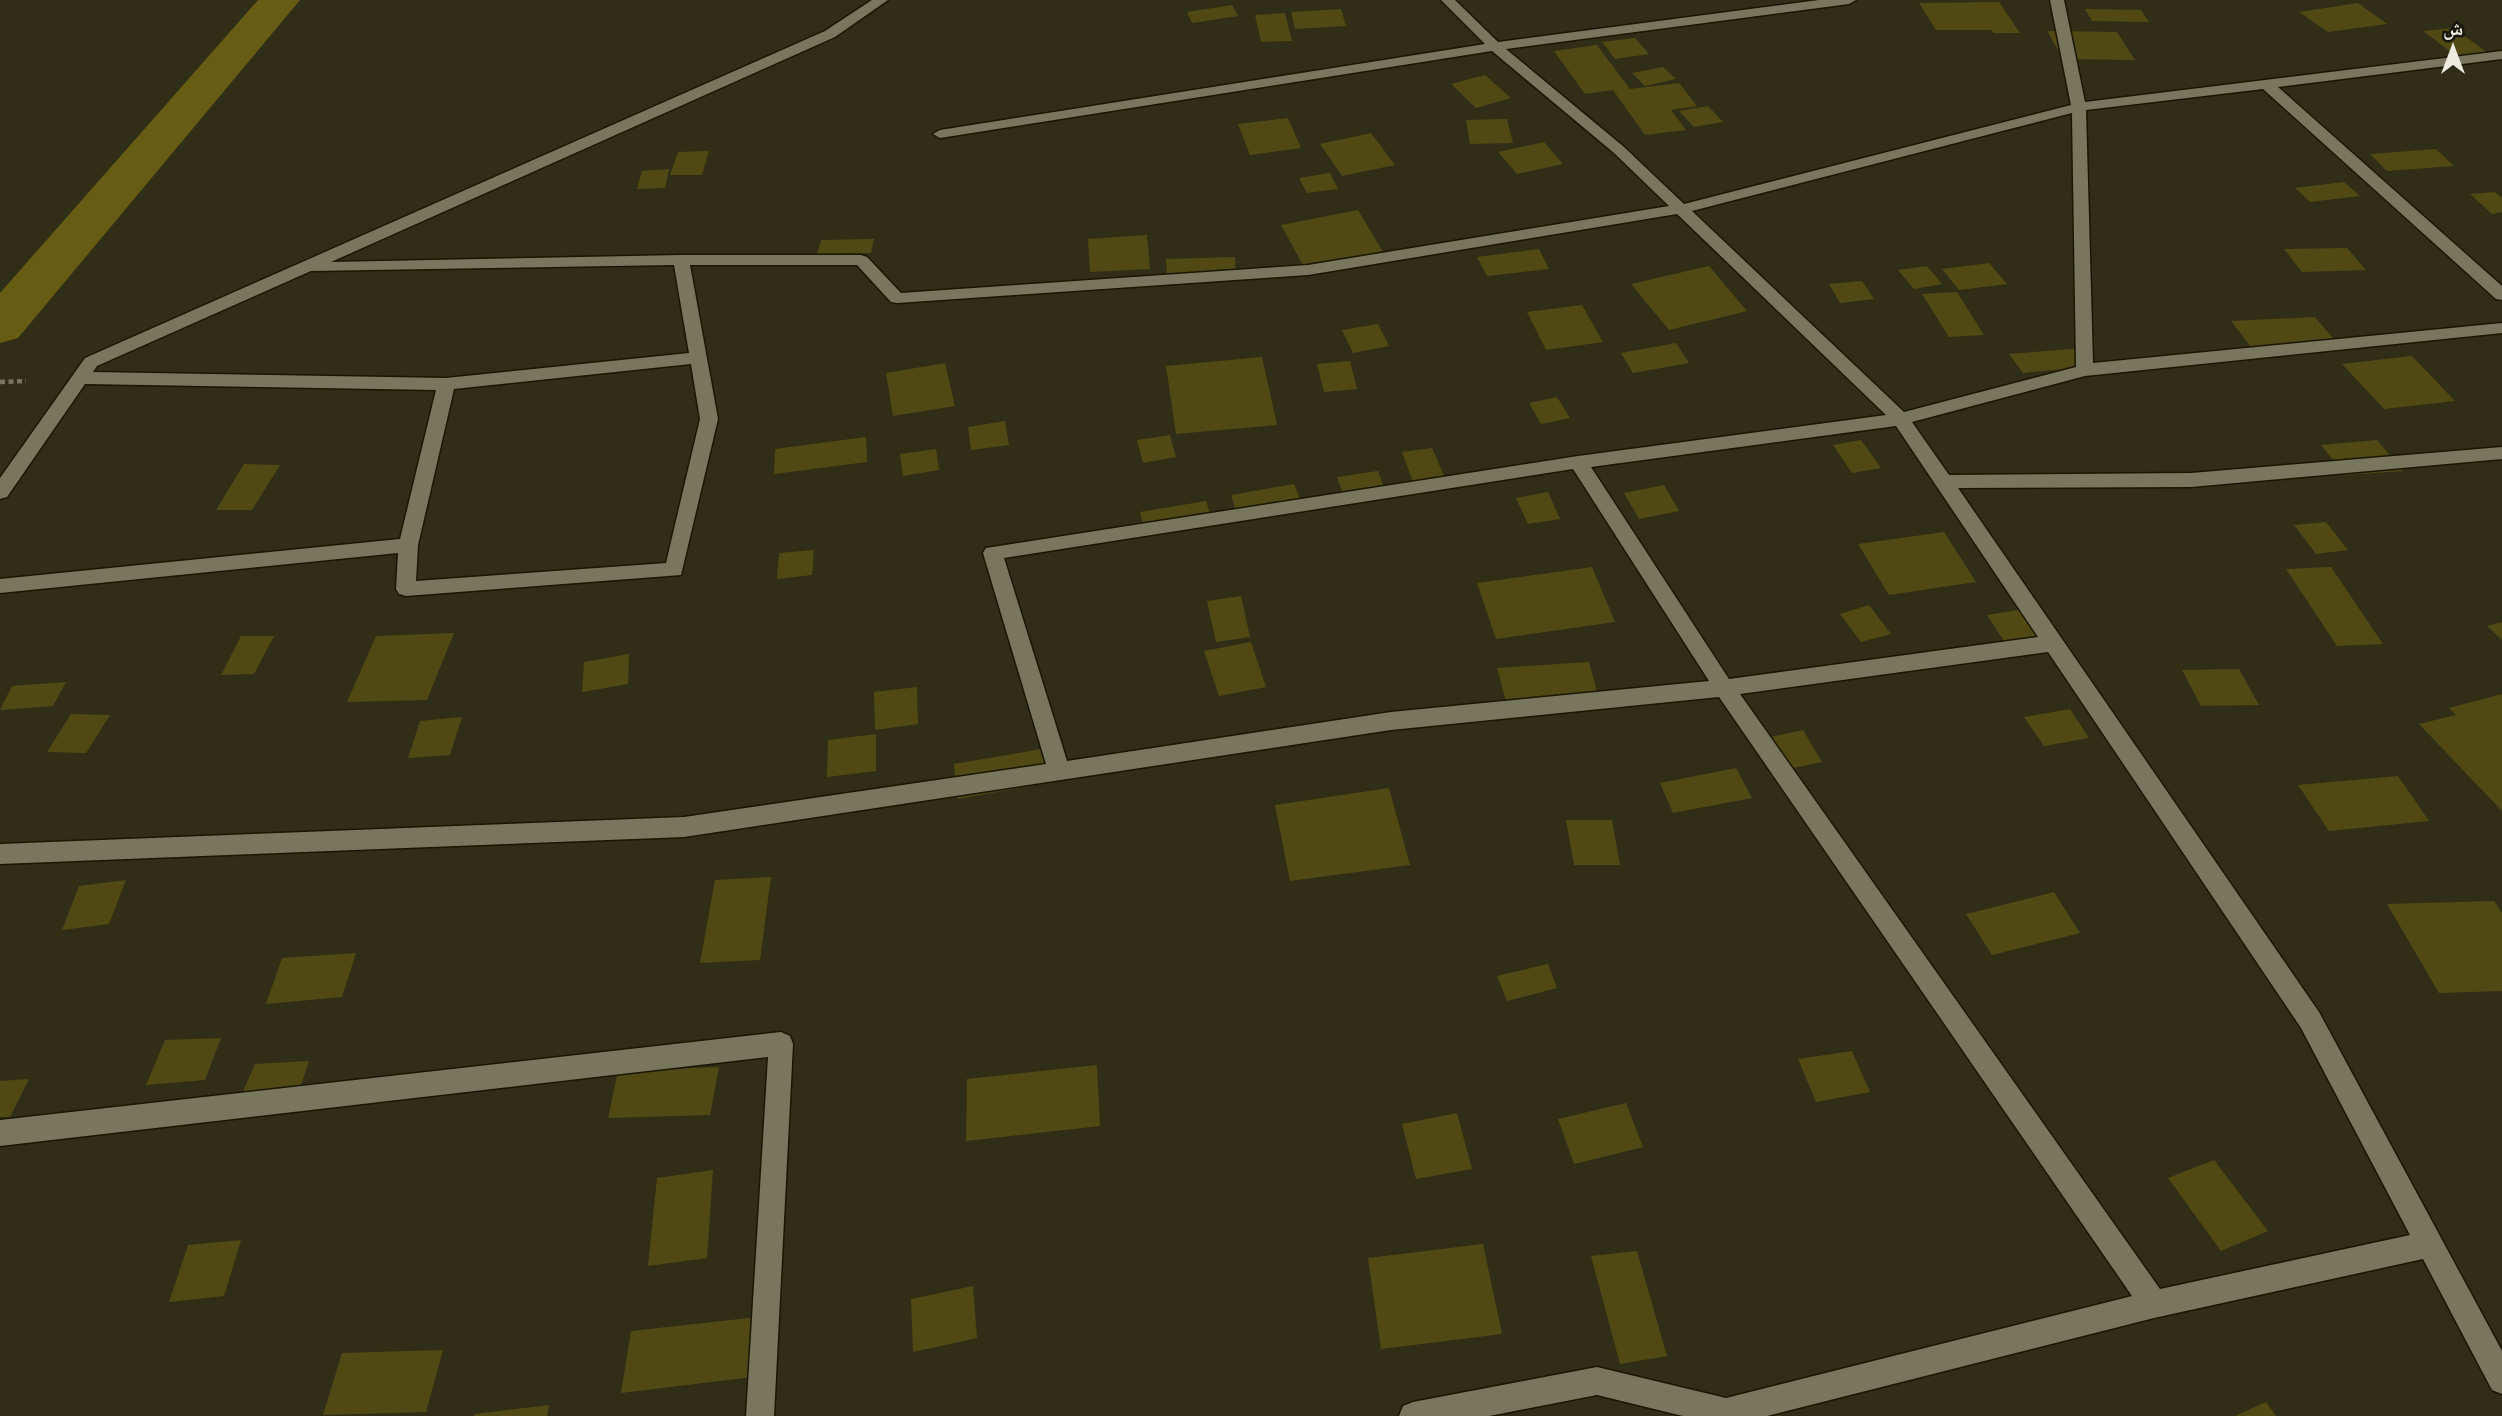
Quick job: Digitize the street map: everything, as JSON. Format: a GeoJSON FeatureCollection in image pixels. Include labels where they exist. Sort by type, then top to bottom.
{"type":"FeatureCollection","features":[{"type":"Feature","properties":{"kind":"street"},"geometry":{"type":"LineString","coordinates":[[0,492],[91,362],[830,34],[881,0]]}},
{"type":"Feature","properties":{"kind":"street"},"geometry":{"type":"LineString","coordinates":[[1448,0],[1495,46],[1619,150],[1901,419],[2310,1020],[2502,1380]]}},
{"type":"Feature","properties":{"kind":"street"},"geometry":{"type":"LineString","coordinates":[[940,134],[1495,46],[1849,0]]}},
{"type":"Feature","properties":{"kind":"street"},"geometry":{"type":"LineString","coordinates":[[2057,0],[2079,107],[2085,370]]}},
{"type":"Feature","properties":{"kind":"street"},"geometry":{"type":"LineString","coordinates":[[306,267],[681,260],[861,260],[897,298],[1308,270],[1682,209],[2079,107],[2502,55]]}},
{"type":"Feature","properties":{"kind":"street"},"geometry":{"type":"LineString","coordinates":[[2265,83],[2502,295]]}},
{"type":"Feature","properties":{"kind":"street"},"geometry":{"type":"LineString","coordinates":[[446,384],[408,545],[406,589],[674,570],[709,419],[681,260]]}},
{"type":"Feature","properties":{"kind":"street"},"geometry":{"type":"LineString","coordinates":[[1059,770],[993,553],[1578,462],[1901,419],[2085,370],[2502,328]]}},
{"type":"Feature","properties":{"kind":"street"},"geometry":{"type":"LineString","coordinates":[[79,378],[446,384],[698,358]]}},
{"type":"Feature","properties":{"kind":"street"},"geometry":{"type":"LineString","coordinates":[[1945,482],[2191,480],[2502,453]]}},
{"type":"Feature","properties":{"kind":"street"},"geometry":{"type":"LineString","coordinates":[[1578,462],[1724,688],[2154,1304]]}},
{"type":"Feature","properties":{"kind":"street"},"geometry":{"type":"LineString","coordinates":[[0,586],[408,545]]}},
{"type":"Feature","properties":{"kind":"street"},"geometry":{"type":"LineString","coordinates":[[0,854],[684,827],[1391,721],[1724,688],[2053,643]]}},
{"type":"Feature","properties":{"kind":"street"},"geometry":{"type":"LineString","coordinates":[[0,1133],[781,1044],[760,1416]]}},
{"type":"Feature","properties":{"kind":"street"},"geometry":{"type":"LineString","coordinates":[[1413,1416],[1597,1381],[1726,1412],[2154,1304],[2429,1244]]}},
{"type":"Feature","properties":{"kind":"building"},"geometry":{"type":"Polygon","coordinates":[[[1999,2],[2020,33],[1936,30],[1919,3],[1999,2]]]}},
{"type":"Feature","properties":{"kind":"building"},"geometry":{"type":"Polygon","coordinates":[[[2358,3],[2387,24],[2328,32],[2299,12],[2358,3]]]}},
{"type":"Feature","properties":{"kind":"building"},"geometry":{"type":"Polygon","coordinates":[[[1232,5],[1238,16],[1192,23],[1187,12],[1232,5]]]}},
{"type":"Feature","properties":{"kind":"building"},"geometry":{"type":"Polygon","coordinates":[[[1341,9],[1346,26],[1295,29],[1291,12],[1341,9]]]}},
{"type":"Feature","properties":{"kind":"building"},"geometry":{"type":"Polygon","coordinates":[[[2085,9],[2141,10],[2149,22],[2092,21],[2085,9]]]}},
{"type":"Feature","properties":{"kind":"building"},"geometry":{"type":"Polygon","coordinates":[[[1285,13],[1292,41],[1261,42],[1255,15],[1285,13]]]}},
{"type":"Feature","properties":{"kind":"building"},"geometry":{"type":"Polygon","coordinates":[[[2453,28],[2494,57],[2463,61],[2423,31],[2453,28]]]}},
{"type":"Feature","properties":{"kind":"building"},"geometry":{"type":"Polygon","coordinates":[[[2047,31],[2117,32],[2135,60],[2063,59],[2047,31]]]}},
{"type":"Feature","properties":{"kind":"building"},"geometry":{"type":"Polygon","coordinates":[[[1635,38],[1649,54],[1615,59],[1602,42],[1635,38]]]}},
{"type":"Feature","properties":{"kind":"building"},"geometry":{"type":"Polygon","coordinates":[[[1597,45],[1630,89],[1679,83],[1697,106],[1671,110],[1686,130],[1645,135],[1613,90],[1585,94],[1554,51],[1597,45]]]}},
{"type":"Feature","properties":{"kind":"building"},"geometry":{"type":"Polygon","coordinates":[[[1663,67],[1676,79],[1645,86],[1632,73],[1663,67]]]}},
{"type":"Feature","properties":{"kind":"building"},"geometry":{"type":"Polygon","coordinates":[[[1485,75],[1511,98],[1476,108],[1451,84],[1485,75]]]}},
{"type":"Feature","properties":{"kind":"building"},"geometry":{"type":"Polygon","coordinates":[[[1708,106],[1723,122],[1694,127],[1679,111],[1708,106]]]}},
{"type":"Feature","properties":{"kind":"building"},"geometry":{"type":"Polygon","coordinates":[[[1288,118],[1301,148],[1250,155],[1238,124],[1288,118]]]}},
{"type":"Feature","properties":{"kind":"building"},"geometry":{"type":"Polygon","coordinates":[[[1507,119],[1513,143],[1470,144],[1466,120],[1507,119]]]}},
{"type":"Feature","properties":{"kind":"building"},"geometry":{"type":"Polygon","coordinates":[[[1371,133],[1395,165],[1342,176],[1320,144],[1371,133]]]}},
{"type":"Feature","properties":{"kind":"building"},"geometry":{"type":"Polygon","coordinates":[[[1544,142],[1563,164],[1517,174],[1498,152],[1544,142]]]}},
{"type":"Feature","properties":{"kind":"building"},"geometry":{"type":"Polygon","coordinates":[[[2436,149],[2454,166],[2387,171],[2370,154],[2436,149]]]}},
{"type":"Feature","properties":{"kind":"building"},"geometry":{"type":"Polygon","coordinates":[[[709,151],[702,175],[670,175],[678,152],[709,151]]]}},
{"type":"Feature","properties":{"kind":"building"},"geometry":{"type":"Polygon","coordinates":[[[669,169],[665,188],[637,189],[642,171],[669,169]]]}},
{"type":"Feature","properties":{"kind":"building"},"geometry":{"type":"Polygon","coordinates":[[[1330,173],[1338,189],[1307,193],[1299,178],[1330,173]]]}},
{"type":"Feature","properties":{"kind":"building"},"geometry":{"type":"Polygon","coordinates":[[[2344,182],[2360,196],[2310,202],[2295,188],[2344,182]]]}},
{"type":"Feature","properties":{"kind":"building"},"geometry":{"type":"Polygon","coordinates":[[[2495,192],[2502,198],[2502,212],[2492,214],[2470,194],[2495,192]]]}},
{"type":"Feature","properties":{"kind":"building"},"geometry":{"type":"Polygon","coordinates":[[[1358,210],[1383,252],[1304,267],[1281,225],[1358,210]]]}},
{"type":"Feature","properties":{"kind":"building"},"geometry":{"type":"Polygon","coordinates":[[[1147,235],[1150,269],[1090,272],[1088,239],[1147,235]]]}},
{"type":"Feature","properties":{"kind":"building"},"geometry":{"type":"Polygon","coordinates":[[[874,239],[871,253],[817,254],[821,240],[874,239]]]}},
{"type":"Feature","properties":{"kind":"building"},"geometry":{"type":"Polygon","coordinates":[[[2347,248],[2366,270],[2302,272],[2284,249],[2347,248]]]}},
{"type":"Feature","properties":{"kind":"building"},"geometry":{"type":"Polygon","coordinates":[[[1539,249],[1549,269],[1487,276],[1477,257],[1539,249]]]}},
{"type":"Feature","properties":{"kind":"building"},"geometry":{"type":"Polygon","coordinates":[[[1235,257],[1236,278],[1167,280],[1166,259],[1235,257]]]}},
{"type":"Feature","properties":{"kind":"building"},"geometry":{"type":"Polygon","coordinates":[[[1989,263],[2007,284],[1959,290],[1942,269],[1989,263]]]}},
{"type":"Feature","properties":{"kind":"building"},"geometry":{"type":"Polygon","coordinates":[[[1709,266],[1747,311],[1669,330],[1631,284],[1709,266]]]}},
{"type":"Feature","properties":{"kind":"building"},"geometry":{"type":"Polygon","coordinates":[[[1927,266],[1942,284],[1914,289],[1898,270],[1927,266]]]}},
{"type":"Feature","properties":{"kind":"building"},"geometry":{"type":"Polygon","coordinates":[[[1862,281],[1874,299],[1840,303],[1829,284],[1862,281]]]}},
{"type":"Feature","properties":{"kind":"building"},"geometry":{"type":"Polygon","coordinates":[[[1957,292],[1984,335],[1949,337],[1922,294],[1957,292]]]}},
{"type":"Feature","properties":{"kind":"building"},"geometry":{"type":"Polygon","coordinates":[[[1582,305],[1603,342],[1546,350],[1527,312],[1582,305]]]}},
{"type":"Feature","properties":{"kind":"building"},"geometry":{"type":"Polygon","coordinates":[[[2315,317],[2336,342],[2251,347],[2231,321],[2315,317]]]}},
{"type":"Feature","properties":{"kind":"building"},"geometry":{"type":"Polygon","coordinates":[[[1378,324],[1389,346],[1353,353],[1342,330],[1378,324]]]}},
{"type":"Feature","properties":{"kind":"building"},"geometry":{"type":"Polygon","coordinates":[[[1676,343],[1689,363],[1633,373],[1621,353],[1676,343]]]}},
{"type":"Feature","properties":{"kind":"building"},"geometry":{"type":"Polygon","coordinates":[[[2083,348],[2097,366],[2023,373],[2009,354],[2083,348]]]}},
{"type":"Feature","properties":{"kind":"building"},"geometry":{"type":"Polygon","coordinates":[[[2412,356],[2455,401],[2384,409],[2342,364],[2412,356]]]}},
{"type":"Feature","properties":{"kind":"building"},"geometry":{"type":"Polygon","coordinates":[[[1262,357],[1277,425],[1176,434],[1166,366],[1262,357]]]}},
{"type":"Feature","properties":{"kind":"building"},"geometry":{"type":"Polygon","coordinates":[[[1350,361],[1357,389],[1324,392],[1317,364],[1350,361]]]}},
{"type":"Feature","properties":{"kind":"building"},"geometry":{"type":"Polygon","coordinates":[[[945,363],[955,406],[893,416],[886,373],[945,363]]]}},
{"type":"Feature","properties":{"kind":"building"},"geometry":{"type":"Polygon","coordinates":[[[1557,397],[1570,418],[1541,424],[1529,403],[1557,397]]]}},
{"type":"Feature","properties":{"kind":"building"},"geometry":{"type":"Polygon","coordinates":[[[1005,421],[1009,445],[971,450],[968,427],[1005,421]]]}},
{"type":"Feature","properties":{"kind":"building"},"geometry":{"type":"Polygon","coordinates":[[[1170,435],[1176,457],[1143,463],[1137,440],[1170,435]]]}},
{"type":"Feature","properties":{"kind":"building"},"geometry":{"type":"Polygon","coordinates":[[[866,437],[867,462],[774,474],[775,449],[866,437]]]}},
{"type":"Feature","properties":{"kind":"building"},"geometry":{"type":"Polygon","coordinates":[[[1861,440],[1881,468],[1852,473],[1833,445],[1861,440]]]}},
{"type":"Feature","properties":{"kind":"building"},"geometry":{"type":"Polygon","coordinates":[[[2377,440],[2403,471],[2345,475],[2321,445],[2377,440]]]}},
{"type":"Feature","properties":{"kind":"building"},"geometry":{"type":"Polygon","coordinates":[[[1432,448],[1445,478],[1413,482],[1402,452],[1432,448]]]}},
{"type":"Feature","properties":{"kind":"building"},"geometry":{"type":"Polygon","coordinates":[[[936,449],[939,470],[903,476],[900,454],[936,449]]]}},
{"type":"Feature","properties":{"kind":"building"},"geometry":{"type":"Polygon","coordinates":[[[244,464],[280,465],[252,510],[216,510],[244,464]]]}},
{"type":"Feature","properties":{"kind":"building"},"geometry":{"type":"Polygon","coordinates":[[[1378,471],[1385,491],[1344,497],[1337,477],[1378,471]]]}},
{"type":"Feature","properties":{"kind":"building"},"geometry":{"type":"Polygon","coordinates":[[[1294,484],[1303,506],[1238,518],[1231,495],[1294,484]]]}},
{"type":"Feature","properties":{"kind":"building"},"geometry":{"type":"Polygon","coordinates":[[[1664,485],[1679,511],[1639,519],[1624,493],[1664,485]]]}},
{"type":"Feature","properties":{"kind":"building"},"geometry":{"type":"Polygon","coordinates":[[[1548,492],[1560,519],[1528,524],[1516,498],[1548,492]]]}},
{"type":"Feature","properties":{"kind":"building"},"geometry":{"type":"Polygon","coordinates":[[[1206,501],[1213,523],[1145,534],[1140,512],[1206,501]]]}},
{"type":"Feature","properties":{"kind":"building"},"geometry":{"type":"Polygon","coordinates":[[[2326,522],[2348,550],[2316,554],[2294,525],[2326,522]]]}},
{"type":"Feature","properties":{"kind":"building"},"geometry":{"type":"Polygon","coordinates":[[[1944,532],[1976,582],[1889,595],[1858,544],[1944,532]]]}},
{"type":"Feature","properties":{"kind":"building"},"geometry":{"type":"Polygon","coordinates":[[[814,550],[812,575],[777,579],[779,553],[814,550]]]}},
{"type":"Feature","properties":{"kind":"building"},"geometry":{"type":"Polygon","coordinates":[[[1592,567],[1615,622],[1496,639],[1477,583],[1592,567]]]}},
{"type":"Feature","properties":{"kind":"building"},"geometry":{"type":"Polygon","coordinates":[[[2331,567],[2383,644],[2337,646],[2286,569],[2331,567]]]}},
{"type":"Feature","properties":{"kind":"building"},"geometry":{"type":"Polygon","coordinates":[[[1241,596],[1250,637],[1216,642],[1207,601],[1241,596]]]}},
{"type":"Feature","properties":{"kind":"building"},"geometry":{"type":"Polygon","coordinates":[[[1869,605],[1891,634],[1861,642],[1840,614],[1869,605]]]}},
{"type":"Feature","properties":{"kind":"building"},"geometry":{"type":"Polygon","coordinates":[[[2030,608],[2048,634],[2004,641],[1987,615],[2030,608]]]}},
{"type":"Feature","properties":{"kind":"building"},"geometry":{"type":"Polygon","coordinates":[[[2502,622],[2502,640],[2487,626],[2502,622]]]}},
{"type":"Feature","properties":{"kind":"building"},"geometry":{"type":"Polygon","coordinates":[[[454,633],[427,700],[347,702],[376,636],[454,633]]]}},
{"type":"Feature","properties":{"kind":"building"},"geometry":{"type":"Polygon","coordinates":[[[241,636],[274,636],[254,674],[221,675],[241,636]]]}},
{"type":"Feature","properties":{"kind":"building"},"geometry":{"type":"Polygon","coordinates":[[[1251,642],[1266,687],[1219,696],[1204,651],[1251,642]]]}},
{"type":"Feature","properties":{"kind":"building"},"geometry":{"type":"Polygon","coordinates":[[[629,654],[628,684],[582,692],[584,662],[629,654]]]}},
{"type":"Feature","properties":{"kind":"building"},"geometry":{"type":"Polygon","coordinates":[[[1589,662],[1598,695],[1506,701],[1497,668],[1589,662]]]}},
{"type":"Feature","properties":{"kind":"building"},"geometry":{"type":"Polygon","coordinates":[[[2239,669],[2259,705],[2201,706],[2182,670],[2239,669]]]}},
{"type":"Feature","properties":{"kind":"building"},"geometry":{"type":"Polygon","coordinates":[[[66,682],[53,706],[0,710],[12,686],[66,682]]]}},
{"type":"Feature","properties":{"kind":"building"},"geometry":{"type":"Polygon","coordinates":[[[917,687],[918,724],[875,730],[874,692],[917,687]]]}},
{"type":"Feature","properties":{"kind":"building"},"geometry":{"type":"Polygon","coordinates":[[[2502,694],[2502,811],[2419,724],[2456,715],[2449,708],[2502,694]]]}},
{"type":"Feature","properties":{"kind":"building"},"geometry":{"type":"Polygon","coordinates":[[[2070,709],[2089,738],[2044,746],[2024,717],[2070,709]]]}},
{"type":"Feature","properties":{"kind":"building"},"geometry":{"type":"Polygon","coordinates":[[[71,714],[110,715],[86,753],[47,752],[71,714]]]}},
{"type":"Feature","properties":{"kind":"building"},"geometry":{"type":"Polygon","coordinates":[[[462,717],[450,755],[408,758],[420,721],[462,717]]]}},
{"type":"Feature","properties":{"kind":"building"},"geometry":{"type":"Polygon","coordinates":[[[1803,730],[1822,762],[1784,770],[1766,738],[1803,730]]]}},
{"type":"Feature","properties":{"kind":"building"},"geometry":{"type":"Polygon","coordinates":[[[876,734],[876,771],[827,777],[828,740],[876,734]]]}},
{"type":"Feature","properties":{"kind":"building"},"geometry":{"type":"Polygon","coordinates":[[[1042,749],[1048,783],[957,799],[954,764],[1042,749]]]}},
{"type":"Feature","properties":{"kind":"building"},"geometry":{"type":"Polygon","coordinates":[[[1736,768],[1752,798],[1673,813],[1660,783],[1736,768]]]}},
{"type":"Feature","properties":{"kind":"building"},"geometry":{"type":"Polygon","coordinates":[[[2398,776],[2429,821],[2329,831],[2298,785],[2398,776]]]}},
{"type":"Feature","properties":{"kind":"building"},"geometry":{"type":"Polygon","coordinates":[[[1389,788],[1410,865],[1290,881],[1275,805],[1389,788]]]}},
{"type":"Feature","properties":{"kind":"building"},"geometry":{"type":"Polygon","coordinates":[[[1566,820],[1612,820],[1620,865],[1574,865],[1566,820]]]}},
{"type":"Feature","properties":{"kind":"building"},"geometry":{"type":"Polygon","coordinates":[[[771,877],[760,960],[700,963],[715,880],[771,877]]]}},
{"type":"Feature","properties":{"kind":"building"},"geometry":{"type":"Polygon","coordinates":[[[126,880],[109,924],[62,930],[79,886],[126,880]]]}},
{"type":"Feature","properties":{"kind":"building"},"geometry":{"type":"Polygon","coordinates":[[[2054,892],[2080,933],[1992,955],[1966,914],[2054,892]]]}},
{"type":"Feature","properties":{"kind":"building"},"geometry":{"type":"Polygon","coordinates":[[[2494,901],[2502,913],[2502,991],[2439,993],[2387,904],[2494,901]]]}},
{"type":"Feature","properties":{"kind":"building"},"geometry":{"type":"Polygon","coordinates":[[[356,953],[342,997],[266,1004],[282,958],[356,953]]]}},
{"type":"Feature","properties":{"kind":"building"},"geometry":{"type":"Polygon","coordinates":[[[1548,964],[1557,988],[1507,1001],[1497,976],[1548,964]]]}},
{"type":"Feature","properties":{"kind":"building"},"geometry":{"type":"Polygon","coordinates":[[[221,1038],[205,1080],[146,1085],[165,1040],[221,1038]]]}},
{"type":"Feature","properties":{"kind":"building"},"geometry":{"type":"Polygon","coordinates":[[[1852,1051],[1870,1092],[1816,1102],[1798,1059],[1852,1051]]]}},
{"type":"Feature","properties":{"kind":"building"},"geometry":{"type":"Polygon","coordinates":[[[309,1061],[298,1094],[241,1096],[255,1064],[309,1061]]]}},
{"type":"Feature","properties":{"kind":"building"},"geometry":{"type":"Polygon","coordinates":[[[1097,1065],[1100,1126],[966,1141],[967,1079],[1097,1065]]]}},
{"type":"Feature","properties":{"kind":"building"},"geometry":{"type":"Polygon","coordinates":[[[719,1067],[710,1115],[608,1118],[618,1071],[719,1067]]]}},
{"type":"Feature","properties":{"kind":"building"},"geometry":{"type":"Polygon","coordinates":[[[29,1079],[10,1117],[0,1117],[0,1081],[29,1079]]]}},
{"type":"Feature","properties":{"kind":"building"},"geometry":{"type":"Polygon","coordinates":[[[1626,1103],[1643,1147],[1574,1164],[1558,1119],[1626,1103]]]}},
{"type":"Feature","properties":{"kind":"building"},"geometry":{"type":"Polygon","coordinates":[[[1457,1113],[1472,1169],[1416,1179],[1402,1124],[1457,1113]]]}},
{"type":"Feature","properties":{"kind":"building"},"geometry":{"type":"Polygon","coordinates":[[[2214,1160],[2268,1231],[2221,1251],[2168,1178],[2214,1160]]]}},
{"type":"Feature","properties":{"kind":"building"},"geometry":{"type":"Polygon","coordinates":[[[713,1170],[707,1258],[648,1266],[657,1178],[713,1170]]]}},
{"type":"Feature","properties":{"kind":"building"},"geometry":{"type":"Polygon","coordinates":[[[241,1240],[224,1296],[169,1302],[188,1245],[241,1240]]]}},
{"type":"Feature","properties":{"kind":"building"},"geometry":{"type":"Polygon","coordinates":[[[1483,1244],[1502,1334],[1381,1349],[1368,1258],[1483,1244]]]}},
{"type":"Feature","properties":{"kind":"building"},"geometry":{"type":"Polygon","coordinates":[[[1637,1251],[1667,1356],[1620,1364],[1591,1256],[1637,1251]]]}},
{"type":"Feature","properties":{"kind":"building"},"geometry":{"type":"Polygon","coordinates":[[[973,1286],[977,1338],[913,1352],[911,1299],[973,1286]]]}},
{"type":"Feature","properties":{"kind":"building"},"geometry":{"type":"Polygon","coordinates":[[[767,1316],[761,1376],[621,1393],[631,1331],[767,1316]]]}},
{"type":"Feature","properties":{"kind":"building"},"geometry":{"type":"Polygon","coordinates":[[[443,1350],[426,1412],[323,1415],[342,1353],[443,1350]]]}},
{"type":"Feature","properties":{"kind":"building"},"geometry":{"type":"Polygon","coordinates":[[[2266,1402],[2276,1416],[2235,1416],[2266,1402]]]}},
{"type":"Feature","properties":{"kind":"building"},"geometry":{"type":"Polygon","coordinates":[[[549,1405],[547,1416],[474,1416],[474,1414],[549,1405]]]}},
{"type":"Feature","properties":{"kind":"waterway"},"geometry":{"type":"LineString","coordinates":[[0,326],[280,0]]}}]}
